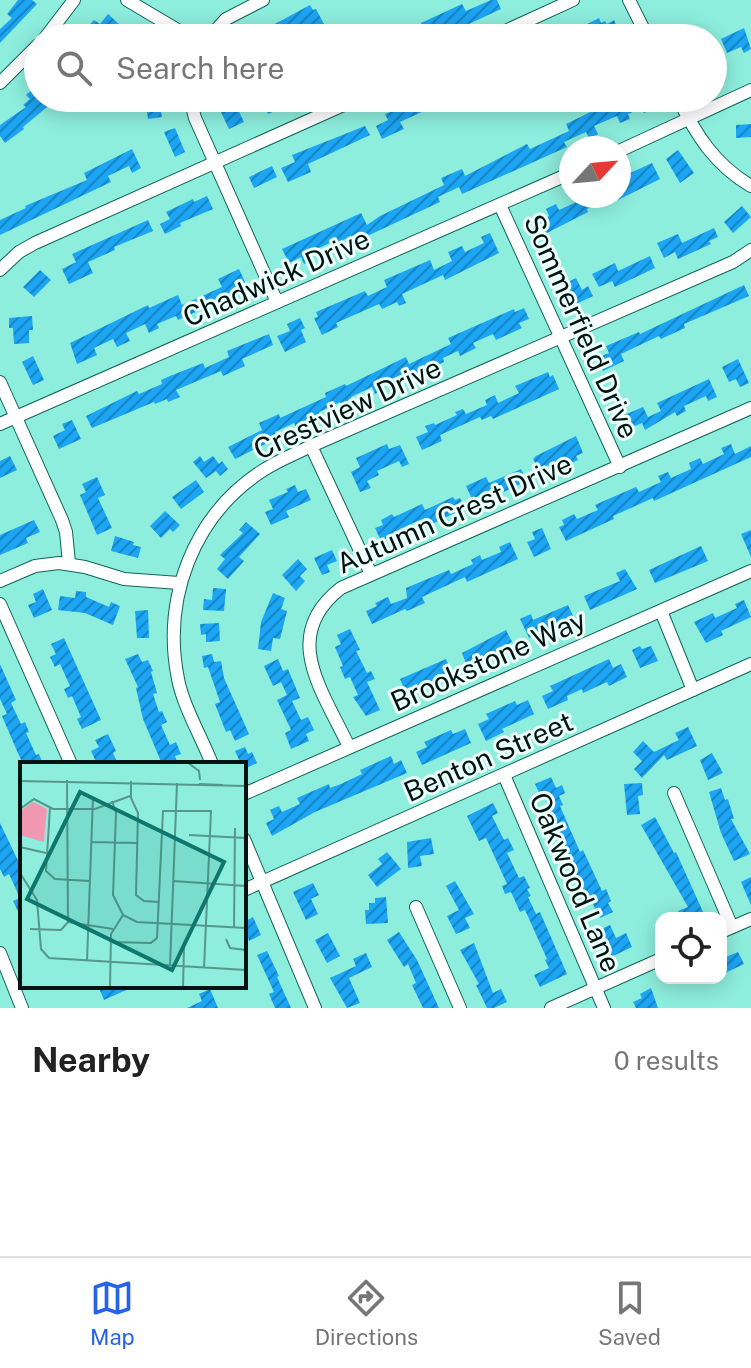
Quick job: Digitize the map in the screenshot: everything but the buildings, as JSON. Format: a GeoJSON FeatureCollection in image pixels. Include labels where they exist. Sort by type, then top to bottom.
{"type":"FeatureCollection","features":[{"type":"Feature","properties":{"kind":"street"},"geometry":{"type":"LineString","coordinates":[[56,24],[74,0]]}},
{"type":"Feature","properties":{"kind":"street"},"geometry":{"type":"LineString","coordinates":[[127,0],[167,24]]}},
{"type":"Feature","properties":{"kind":"street"},"geometry":{"type":"LineString","coordinates":[[222,24],[263,0]]}},
{"type":"Feature","properties":{"kind":"street"},"geometry":{"type":"LineString","coordinates":[[521,24],[573,0]]}},
{"type":"Feature","properties":{"kind":"street"},"geometry":{"type":"LineString","coordinates":[[629,0],[641,24]]}},
{"type":"Feature","properties":{"kind":"street"},"geometry":{"type":"LineString","coordinates":[[0,83],[24,59]]}},
{"type":"Feature","properties":{"kind":"street"},"geometry":{"type":"LineString","coordinates":[[727,102],[751,90]]}},
{"type":"Feature","properties":{"kind":"street"},"geometry":{"type":"LineString","coordinates":[[194,112],[277,302]]}},
{"type":"Feature","properties":{"kind":"street"},"geometry":{"type":"LineString","coordinates":[[0,270],[19,252],[35,243],[329,112]]}},
{"type":"Feature","properties":{"kind":"street"},"geometry":{"type":"LineString","coordinates":[[685,112],[718,162],[751,186]]}},
{"type":"Feature","properties":{"kind":"street"},"geometry":{"type":"LineString","coordinates":[[631,146],[706,112]]}},
{"type":"Feature","properties":{"kind":"street","name":"Chadwick Drive"},"geometry":{"type":"LineString","coordinates":[[0,424],[559,178]]}},
{"type":"Feature","properties":{"kind":"street","name":"Sommerfield Drive"},"geometry":{"type":"LineString","coordinates":[[500,205],[620,467]]}},
{"type":"Feature","properties":{"kind":"street","name":"Crestview Drive"},"geometry":{"type":"LineString","coordinates":[[211,762],[178,681],[172,630],[179,583],[198,537],[225,502],[262,470],[311,446],[733,262],[751,250]]}},
{"type":"Feature","properties":{"kind":"street"},"geometry":{"type":"LineString","coordinates":[[0,382],[62,520],[69,563]]}},
{"type":"Feature","properties":{"kind":"street","name":"Autumn Crest Drive"},"geometry":{"type":"LineString","coordinates":[[349,747],[310,663],[308,636],[325,600],[341,588],[371,574],[751,408]]}},
{"type":"Feature","properties":{"kind":"street"},"geometry":{"type":"LineString","coordinates":[[311,446],[371,574]]}},
{"type":"Feature","properties":{"kind":"street"},"geometry":{"type":"LineString","coordinates":[[0,581],[35,566],[69,563],[124,579],[179,583]]}},
{"type":"Feature","properties":{"kind":"street","name":"Brookstone Way"},"geometry":{"type":"LineString","coordinates":[[246,793],[751,571]]}},
{"type":"Feature","properties":{"kind":"street"},"geometry":{"type":"LineString","coordinates":[[0,604],[70,762]]}},
{"type":"Feature","properties":{"kind":"street"},"geometry":{"type":"LineString","coordinates":[[661,611],[693,690]]}},
{"type":"Feature","properties":{"kind":"street","name":"Benton Street"},"geometry":{"type":"LineString","coordinates":[[246,889],[751,664]]}},
{"type":"Feature","properties":{"kind":"street","name":"Oakwood Lane"},"geometry":{"type":"LineString","coordinates":[[504,775],[604,1008]]}},
{"type":"Feature","properties":{"kind":"street"},"geometry":{"type":"LineString","coordinates":[[674,793],[720,912]]}},
{"type":"Feature","properties":{"kind":"street"},"geometry":{"type":"LineString","coordinates":[[246,844],[315,1008]]}},
{"type":"Feature","properties":{"kind":"street"},"geometry":{"type":"LineString","coordinates":[[416,907],[460,1008]]}},
{"type":"Feature","properties":{"kind":"street"},"geometry":{"type":"LineString","coordinates":[[727,929],[751,919]]}},
{"type":"Feature","properties":{"kind":"street"},"geometry":{"type":"LineString","coordinates":[[0,953],[20,986]]}},
{"type":"Feature","properties":{"kind":"street"},"geometry":{"type":"LineString","coordinates":[[551,1008],[655,962]]}},
{"type":"Feature","properties":{"kind":"street"},"geometry":{"type":"LineString","coordinates":[[22,989],[22,1008]]}}]}
